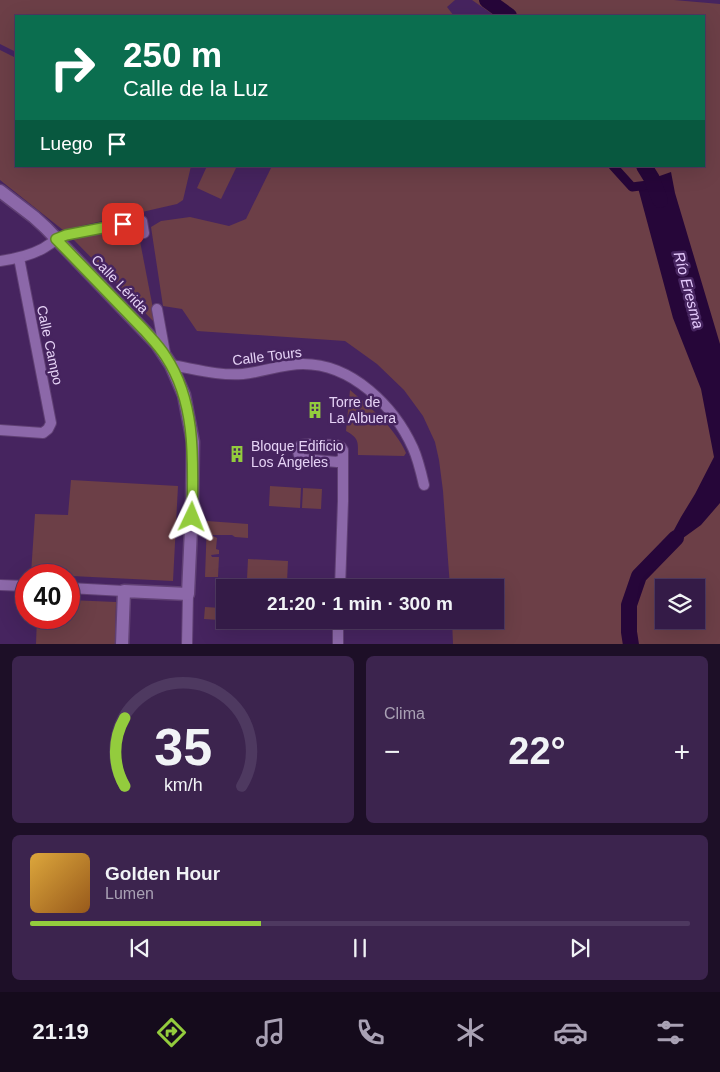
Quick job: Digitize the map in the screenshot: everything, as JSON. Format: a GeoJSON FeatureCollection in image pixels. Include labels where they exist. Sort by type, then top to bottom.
{"type":"FeatureCollection","features":[{"type":"Feature","properties":{"kind":"street","name":"Calle Lérida"},"geometry":{"type":"LineString","coordinates":[[0,191],[34,217],[144,330],[168,361],[184,395],[193,442],[187,644]]}},
{"type":"Feature","properties":{"kind":"street"},"geometry":{"type":"LineString","coordinates":[[0,261],[19,258],[40,250],[56,239],[66,235],[142,221],[144,233]]}},
{"type":"Feature","properties":{"kind":"street","name":"Calle Campo"},"geometry":{"type":"LineString","coordinates":[[0,430],[43,433],[50,426],[51,420],[19,258]]}},
{"type":"Feature","properties":{"kind":"street"},"geometry":{"type":"LineString","coordinates":[[157,309],[168,361]]}},
{"type":"Feature","properties":{"kind":"street","name":"Calle Tours"},"geometry":{"type":"LineString","coordinates":[[168,361],[214,373],[257,372],[303,364],[340,372],[352,378],[375,396],[400,424],[414,450],[424,485]]}},
{"type":"Feature","properties":{"kind":"street"},"geometry":{"type":"LineString","coordinates":[[340,461],[342,518],[340,579]]}},
{"type":"Feature","properties":{"kind":"street"},"geometry":{"type":"LineString","coordinates":[[0,585],[15,586]]}},
{"type":"Feature","properties":{"kind":"street"},"geometry":{"type":"LineString","coordinates":[[80,589],[188,594]]}},
{"type":"Feature","properties":{"kind":"street"},"geometry":{"type":"LineString","coordinates":[[122,644],[124,591]]}},
{"type":"Feature","properties":{"kind":"street"},"geometry":{"type":"LineString","coordinates":[[338,629],[338,644]]}},
{"type":"Feature","properties":{"kind":"shaded area"},"geometry":{"type":"Polygon","coordinates":[[[0,0],[455,0],[447,7],[453,15],[15,15],[15,52],[0,44],[0,0]]]}},
{"type":"Feature","properties":{"kind":"shaded area"},"geometry":{"type":"Polygon","coordinates":[[[472,0],[674,0],[720,4],[720,644],[453,644],[452,629],[504,629],[504,579],[449,579],[443,491],[435,442],[423,416],[404,390],[377,364],[345,341],[197,331],[182,309],[163,306],[151,227],[161,221],[190,217],[229,226],[246,219],[272,167],[705,167],[705,15],[494,15],[472,0]]]}},
{"type":"Feature","properties":{"kind":"shaded area"},"geometry":{"type":"Polygon","coordinates":[[[0,50],[15,58],[15,167],[191,167],[183,200],[177,204],[63,230],[0,180],[0,50]]]}},
{"type":"Feature","properties":{"kind":"shaded area"},"geometry":{"type":"Polygon","coordinates":[[[207,167],[237,167],[221,199],[197,188],[207,167]]]}},
{"type":"Feature","properties":{"kind":"shaded area"},"geometry":{"type":"Polygon","coordinates":[[[132,226],[139,236],[156,324],[72,238],[132,226]]]}},
{"type":"Feature","properties":{"kind":"shaded area"},"geometry":{"type":"Polygon","coordinates":[[[350,390],[374,411],[396,435],[406,453],[404,456],[358,455],[357,441],[346,431],[350,390]]]}},
{"type":"Feature","properties":{"kind":"shaded area"},"geometry":{"type":"Polygon","coordinates":[[[71,480],[178,486],[173,581],[80,576],[80,564],[32,564],[35,514],[68,515],[71,480]]]}},
{"type":"Feature","properties":{"kind":"shaded area"},"geometry":{"type":"Polygon","coordinates":[[[270,486],[301,488],[300,508],[269,506],[270,486]]]}},
{"type":"Feature","properties":{"kind":"shaded area"},"geometry":{"type":"Polygon","coordinates":[[[303,488],[322,489],[321,509],[302,508],[303,488]]]}},
{"type":"Feature","properties":{"kind":"shaded area"},"geometry":{"type":"Polygon","coordinates":[[[207,521],[248,524],[248,538],[232,535],[212,535],[217,538],[216,549],[219,550],[219,554],[211,555],[212,557],[219,557],[218,577],[205,577],[207,521]]]}},
{"type":"Feature","properties":{"kind":"shaded area"},"geometry":{"type":"Polygon","coordinates":[[[248,559],[288,561],[287,579],[247,579],[248,559]]]}},
{"type":"Feature","properties":{"kind":"shaded area"},"geometry":{"type":"Polygon","coordinates":[[[80,600],[116,602],[115,644],[36,644],[37,629],[80,629],[80,600]]]}},
{"type":"Feature","properties":{"kind":"shaded area"},"geometry":{"type":"Polygon","coordinates":[[[205,607],[216,608],[216,620],[204,619],[205,607]]]}},
{"type":"Feature","properties":{"kind":"water"},"geometry":{"type":"Polygon","coordinates":[[[671,172],[675,193],[720,344],[720,503],[701,525],[661,554],[714,457],[701,389],[673,318],[637,184],[671,172]]]}},
{"type":"Feature","properties":{"kind":"waterway","name":"Río Eresma"},"geometry":{"type":"LineString","coordinates":[[487,0],[508,15]]}},
{"type":"Feature","properties":{"kind":"waterway"},"geometry":{"type":"LineString","coordinates":[[614,167],[632,187],[648,185]]}},
{"type":"Feature","properties":{"kind":"waterway","name":"Río Eresma"},"geometry":{"type":"LineString","coordinates":[[645,167],[652,179],[660,200]]}},
{"type":"Feature","properties":{"kind":"waterway","name":"Río Eresma"},"geometry":{"type":"LineString","coordinates":[[631,644],[629,605],[639,576],[676,538]]}},
{"type":"Feature","properties":{"kind":"place","name":"Torre de La Albuera"},"geometry":{"type":"Point","coordinates":[315,410]}},
{"type":"Feature","properties":{"kind":"place","name":"Bloque Edificio Los Ángeles"},"geometry":{"type":"Point","coordinates":[237,454]}},
{"type":"Feature","properties":{"kind":"route"},"geometry":{"type":"LineString","coordinates":[[123,224],[66,235],[56,239],[157,344],[171,365],[184,395],[193,442],[192,517]]}}]}
